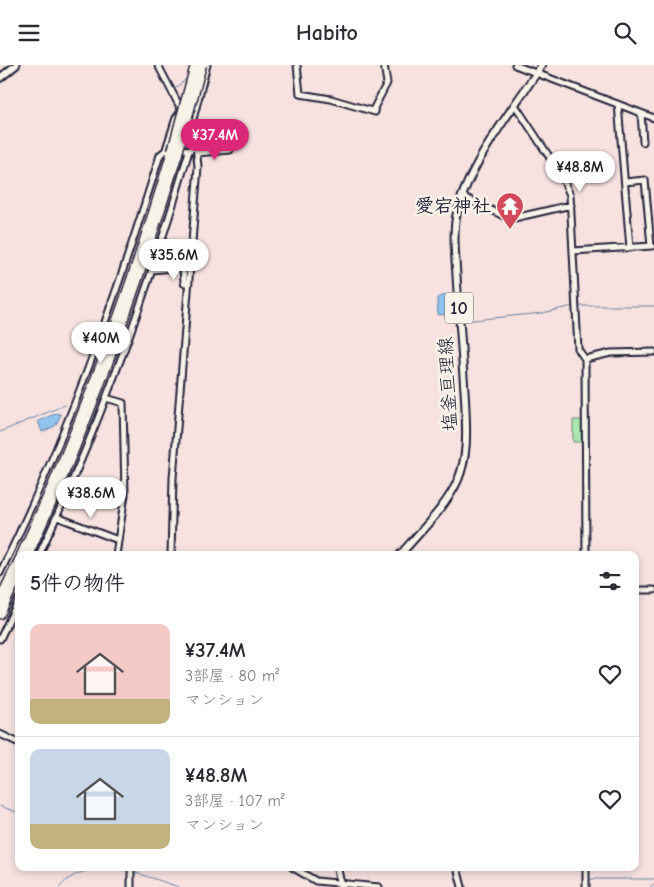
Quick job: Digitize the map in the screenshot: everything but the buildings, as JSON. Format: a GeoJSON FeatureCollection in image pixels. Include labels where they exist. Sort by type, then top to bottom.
{"type":"FeatureCollection","features":[{"type":"Feature","properties":{"kind":"highway"},"geometry":{"type":"LineString","coordinates":[[30,551],[112,355],[151,240],[195,65]]}},
{"type":"Feature","properties":{"kind":"highway"},"geometry":{"type":"LineString","coordinates":[[23,551],[100,368],[202,65]]}},
{"type":"Feature","properties":{"kind":"highway"},"geometry":{"type":"LineString","coordinates":[[0,599],[15,568]]}},
{"type":"Feature","properties":{"kind":"highway"},"geometry":{"type":"LineString","coordinates":[[0,614],[15,583]]}},
{"type":"Feature","properties":{"kind":"main road"},"geometry":{"type":"LineString","coordinates":[[0,77],[16,65]]}},
{"type":"Feature","properties":{"kind":"main road","name":"塩釜亘理線"},"geometry":{"type":"LineString","coordinates":[[403,551],[451,493],[458,479],[465,453],[466,413],[455,246],[457,214],[462,196],[493,139],[542,65]]}},
{"type":"Feature","properties":{"kind":"main road"},"geometry":{"type":"LineString","coordinates":[[338,871],[341,885]]}},
{"type":"Feature","properties":{"kind":"street"},"geometry":{"type":"LineString","coordinates":[[158,65],[182,111],[198,153],[198,174],[173,478],[171,551]]}},
{"type":"Feature","properties":{"kind":"street"},"geometry":{"type":"LineString","coordinates":[[190,131],[207,65]]}},
{"type":"Feature","properties":{"kind":"street"},"geometry":{"type":"LineString","coordinates":[[297,65],[300,94],[331,99],[375,112],[374,108],[387,83],[384,65]]}},
{"type":"Feature","properties":{"kind":"street"},"geometry":{"type":"LineString","coordinates":[[515,65],[654,118]]}},
{"type":"Feature","properties":{"kind":"street"},"geometry":{"type":"LineString","coordinates":[[618,104],[630,248]]}},
{"type":"Feature","properties":{"kind":"street"},"geometry":{"type":"LineString","coordinates":[[515,105],[560,173],[567,187],[571,205],[578,349],[585,359],[586,551]]}},
{"type":"Feature","properties":{"kind":"street"},"geometry":{"type":"LineString","coordinates":[[172,151],[176,118],[182,111]]}},
{"type":"Feature","properties":{"kind":"street"},"geometry":{"type":"LineString","coordinates":[[641,113],[643,142]]}},
{"type":"Feature","properties":{"kind":"street"},"geometry":{"type":"LineString","coordinates":[[41,551],[57,517],[64,494],[106,398],[130,326],[152,270],[157,247],[190,151],[196,145]]}},
{"type":"Feature","properties":{"kind":"street"},"geometry":{"type":"LineString","coordinates":[[2,575],[43,486],[110,320],[160,155],[184,147],[190,151]]}},
{"type":"Feature","properties":{"kind":"street"},"geometry":{"type":"LineString","coordinates":[[198,153],[230,150]]}},
{"type":"Feature","properties":{"kind":"street"},"geometry":{"type":"LineString","coordinates":[[573,251],[652,246],[645,180],[625,182]]}},
{"type":"Feature","properties":{"kind":"street"},"geometry":{"type":"LineString","coordinates":[[462,196],[510,219],[571,205]]}},
{"type":"Feature","properties":{"kind":"street"},"geometry":{"type":"LineString","coordinates":[[152,270],[183,267],[184,283],[189,283]]}},
{"type":"Feature","properties":{"kind":"street"},"geometry":{"type":"LineString","coordinates":[[585,359],[611,353],[654,352]]}},
{"type":"Feature","properties":{"kind":"street"},"geometry":{"type":"LineString","coordinates":[[106,398],[123,403],[125,494],[117,551]]}},
{"type":"Feature","properties":{"kind":"street"},"geometry":{"type":"LineString","coordinates":[[57,517],[118,540]]}},
{"type":"Feature","properties":{"kind":"street"},"geometry":{"type":"LineString","coordinates":[[639,590],[654,590]]}},
{"type":"Feature","properties":{"kind":"street"},"geometry":{"type":"LineString","coordinates":[[0,639],[15,608]]}},
{"type":"Feature","properties":{"kind":"street"},"geometry":{"type":"LineString","coordinates":[[0,734],[15,741]]}},
{"type":"Feature","properties":{"kind":"street"},"geometry":{"type":"LineString","coordinates":[[131,871],[131,887]]}},
{"type":"Feature","properties":{"kind":"street"},"geometry":{"type":"LineString","coordinates":[[299,871],[316,881],[341,885],[378,887]]}},
{"type":"Feature","properties":{"kind":"street"},"geometry":{"type":"LineString","coordinates":[[458,871],[462,887]]}},
{"type":"Feature","properties":{"kind":"street"},"geometry":{"type":"LineString","coordinates":[[586,871],[586,887]]}},
{"type":"Feature","properties":{"kind":"green space"},"geometry":{"type":"Polygon","coordinates":[[[573,420],[583,420],[583,442],[573,442],[573,420]]]}},
{"type":"Feature","properties":{"kind":"water"},"geometry":{"type":"Polygon","coordinates":[[[447,294],[449,314],[438,315],[437,298],[447,294]]]}},
{"type":"Feature","properties":{"kind":"water"},"geometry":{"type":"Polygon","coordinates":[[[57,413],[61,415],[55,426],[42,432],[38,421],[57,413]]]}},
{"type":"Feature","properties":{"kind":"waterway"},"geometry":{"type":"LineString","coordinates":[[176,88],[187,78]]}},
{"type":"Feature","properties":{"kind":"waterway"},"geometry":{"type":"LineString","coordinates":[[463,321],[542,313],[573,306]]}},
{"type":"Feature","properties":{"kind":"waterway"},"geometry":{"type":"LineString","coordinates":[[577,306],[654,306]]}},
{"type":"Feature","properties":{"kind":"waterway"},"geometry":{"type":"LineString","coordinates":[[0,432],[65,405]]}},
{"type":"Feature","properties":{"kind":"waterway"},"geometry":{"type":"LineString","coordinates":[[0,806],[15,812]]}},
{"type":"Feature","properties":{"kind":"waterway"},"geometry":{"type":"LineString","coordinates":[[60,887],[72,877],[86,871]]}},
{"type":"Feature","properties":{"kind":"waterway"},"geometry":{"type":"LineString","coordinates":[[134,872],[179,887]]}},
{"type":"Feature","properties":{"kind":"waterway"},"geometry":{"type":"LineString","coordinates":[[590,879],[654,879]]}},
{"type":"Feature","properties":{"kind":"waterway"},"geometry":{"type":"LineString","coordinates":[[650,887],[654,884]]}},
{"type":"Feature","properties":{"kind":"tunnel"},"geometry":{"type":"LineString","coordinates":[[112,321],[127,325]]}},
{"type":"Feature","properties":{"kind":"tunnel"},"geometry":{"type":"LineString","coordinates":[[45,487],[62,493]]}},
{"type":"Feature","properties":{"kind":"place","name":"愛宕神社"},"geometry":{"type":"Point","coordinates":[510,230]}}]}
